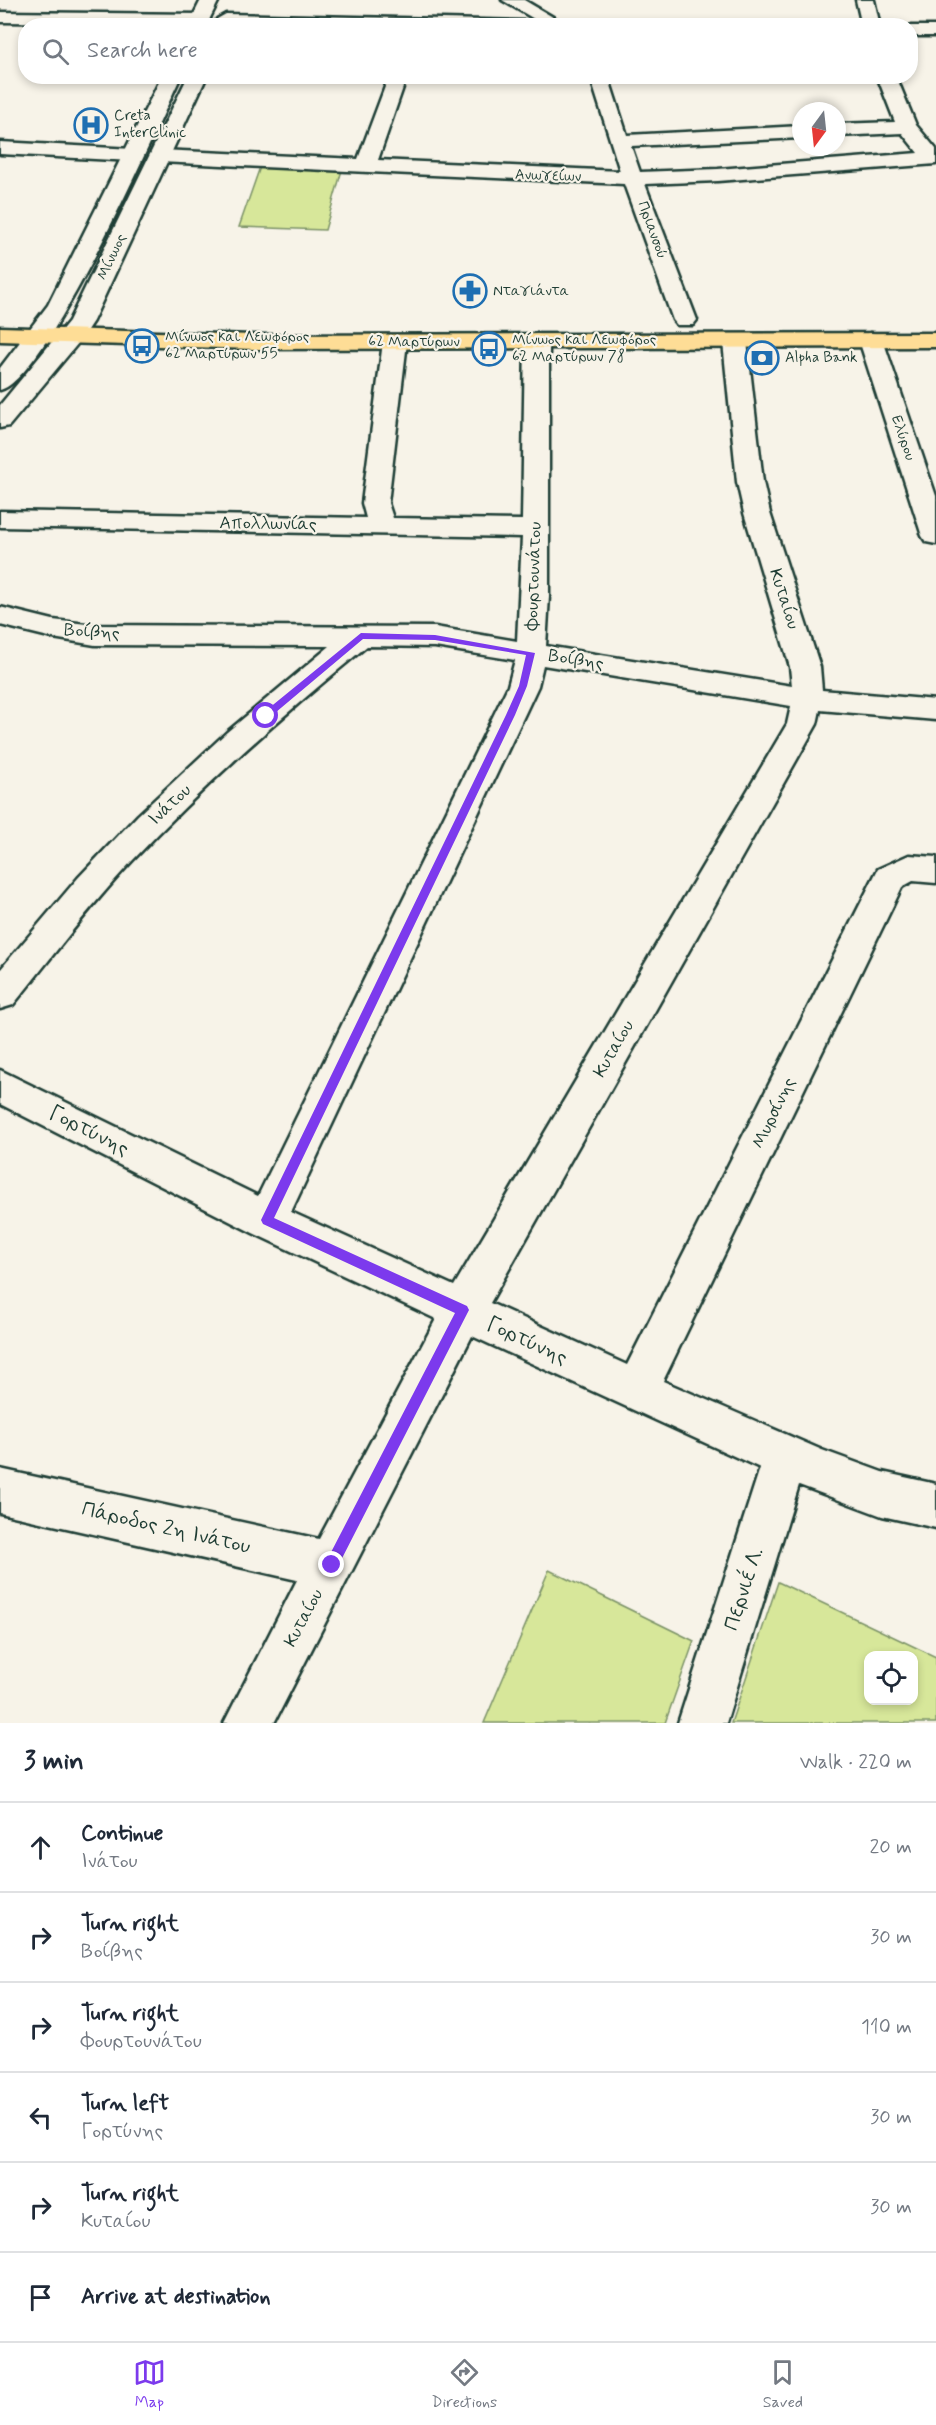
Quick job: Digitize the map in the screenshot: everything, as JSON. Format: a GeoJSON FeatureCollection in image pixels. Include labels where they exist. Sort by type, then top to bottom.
{"type":"FeatureCollection","features":[{"type":"Feature","properties":{"kind":"main road","name":"62 Μαρτύρων"},"geometry":{"type":"LineString","coordinates":[[0,317],[44,328]]}},
{"type":"Feature","properties":{"kind":"main road","name":"62 Μαρτύρων"},"geometry":{"type":"LineString","coordinates":[[0,334],[44,328],[235,324],[936,318]]}},
{"type":"Feature","properties":{"kind":"main road","name":"62 Μαρτύρων"},"geometry":{"type":"LineString","coordinates":[[76,329],[195,341],[936,340]]}},
{"type":"Feature","properties":{"kind":"street"},"geometry":{"type":"LineString","coordinates":[[0,12],[9,0]]}},
{"type":"Feature","properties":{"kind":"street"},"geometry":{"type":"LineString","coordinates":[[201,18],[210,0]]}},
{"type":"Feature","properties":{"kind":"street"},"geometry":{"type":"LineString","coordinates":[[226,18],[234,0]]}},
{"type":"Feature","properties":{"kind":"street"},"geometry":{"type":"LineString","coordinates":[[511,0],[545,18]]}},
{"type":"Feature","properties":{"kind":"street"},"geometry":{"type":"LineString","coordinates":[[865,0],[869,18]]}},
{"type":"Feature","properties":{"kind":"street"},"geometry":{"type":"LineString","coordinates":[[0,17],[40,18]]}},
{"type":"Feature","properties":{"kind":"street"},"geometry":{"type":"LineString","coordinates":[[918,31],[936,31]]}},
{"type":"Feature","properties":{"kind":"street","name":"Μίνωος"},"geometry":{"type":"LineString","coordinates":[[0,383],[44,328],[168,84]]}},
{"type":"Feature","properties":{"kind":"street","name":"Μίνωος"},"geometry":{"type":"LineString","coordinates":[[0,421],[76,329],[194,84]]}},
{"type":"Feature","properties":{"kind":"street"},"geometry":{"type":"LineString","coordinates":[[366,166],[395,84]]}},
{"type":"Feature","properties":{"kind":"street","name":"Πριανσού"},"geometry":{"type":"LineString","coordinates":[[601,84],[619,141],[685,320]]}},
{"type":"Feature","properties":{"kind":"street"},"geometry":{"type":"LineString","coordinates":[[889,84],[907,127],[934,158]]}},
{"type":"Feature","properties":{"kind":"street"},"geometry":{"type":"LineString","coordinates":[[846,130],[907,127]]}},
{"type":"Feature","properties":{"kind":"street"},"geometry":{"type":"LineString","coordinates":[[619,141],[792,132]]}},
{"type":"Feature","properties":{"kind":"street"},"geometry":{"type":"LineString","coordinates":[[0,148],[133,155]]}},
{"type":"Feature","properties":{"kind":"street","name":"Ανωγείων"},"geometry":{"type":"LineString","coordinates":[[159,156],[633,178],[718,175],[934,158]]}},
{"type":"Feature","properties":{"kind":"street","name":"Ελύρου"},"geometry":{"type":"LineString","coordinates":[[870,340],[936,536]]}},
{"type":"Feature","properties":{"kind":"street","name":"Φουρτουνάτου"},"geometry":{"type":"LineString","coordinates":[[267,1220],[523,686],[531,653],[536,529],[537,341]]}},
{"type":"Feature","properties":{"kind":"street"},"geometry":{"type":"LineString","coordinates":[[382,526],[375,503],[395,342]]}},
{"type":"Feature","properties":{"kind":"street","name":"Κυταίου"},"geometry":{"type":"LineString","coordinates":[[248,1723],[463,1310],[797,735],[808,699],[802,653],[757,513],[750,482],[735,342]]}},
{"type":"Feature","properties":{"kind":"street","name":"Απολλωνίας"},"geometry":{"type":"LineString","coordinates":[[0,519],[536,529]]}},
{"type":"Feature","properties":{"kind":"street","name":"Βοίβης"},"geometry":{"type":"LineString","coordinates":[[0,615],[53,629],[95,635],[435,637],[808,699],[936,710]]}},
{"type":"Feature","properties":{"kind":"street","name":"Ινάτου"},"geometry":{"type":"LineString","coordinates":[[0,995],[97,878],[147,826],[266,716],[361,636]]}},
{"type":"Feature","properties":{"kind":"street","name":"Μυρσίνης"},"geometry":{"type":"LineString","coordinates":[[636,1391],[890,878],[909,867],[936,870]]}},
{"type":"Feature","properties":{"kind":"street","name":"Γορτύνης"},"geometry":{"type":"LineString","coordinates":[[0,1086],[267,1220],[636,1391],[818,1471],[882,1494],[936,1506]]}},
{"type":"Feature","properties":{"kind":"street","name":"Περνιέ Λ."},"geometry":{"type":"LineString","coordinates":[[702,1723],[786,1456]]}},
{"type":"Feature","properties":{"kind":"street","name":"Πάροδος 2η Ινάτου"},"geometry":{"type":"LineString","coordinates":[[0,1491],[332,1565]]}},
{"type":"Feature","properties":{"kind":"green space"},"geometry":{"type":"Polygon","coordinates":[[[260,167],[342,170],[325,230],[239,227],[260,167]]]}},
{"type":"Feature","properties":{"kind":"green space"},"geometry":{"type":"Polygon","coordinates":[[[549,1570],[694,1641],[665,1723],[484,1723],[549,1570]]]}},
{"type":"Feature","properties":{"kind":"green space"},"geometry":{"type":"Polygon","coordinates":[[[778,1582],[936,1657],[936,1723],[731,1723],[778,1582]]]}},
{"type":"Feature","properties":{"kind":"place","name":"Creta InterClinic"},"geometry":{"type":"Point","coordinates":[91,125]}},
{"type":"Feature","properties":{"kind":"place","name":"Νταγιάντα"},"geometry":{"type":"Point","coordinates":[470,291]}},
{"type":"Feature","properties":{"kind":"place","name":"Μίνωος και Λεωφόρος 62 Μαρτύρων 55"},"geometry":{"type":"Point","coordinates":[142,346]}},
{"type":"Feature","properties":{"kind":"place","name":"Μίνωος και Λεωφόρος 62 Μαρτύρων 78"},"geometry":{"type":"Point","coordinates":[489,349]}},
{"type":"Feature","properties":{"kind":"place","name":"Alpha Bank"},"geometry":{"type":"Point","coordinates":[762,358]}},
{"type":"Feature","properties":{"kind":"route"},"geometry":{"type":"LineString","coordinates":[[266,716],[361,636],[435,637],[483,643],[531,653],[523,686],[510,715],[267,1220],[463,1310],[332,1565]]}}]}
